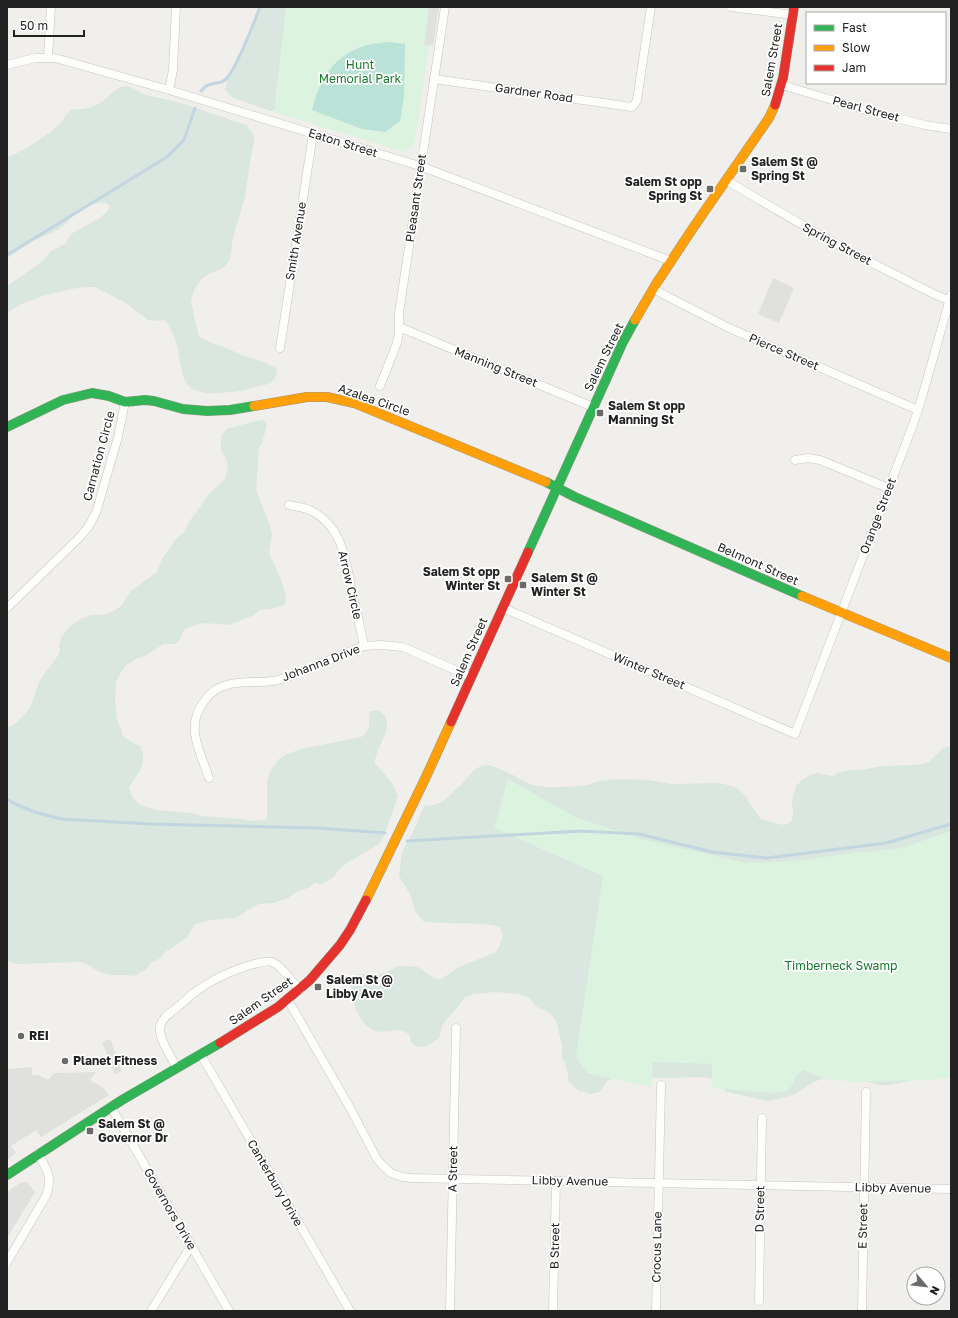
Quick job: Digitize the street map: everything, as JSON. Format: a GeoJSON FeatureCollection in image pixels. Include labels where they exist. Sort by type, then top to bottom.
{"type":"FeatureCollection","features":[{"type":"Feature","properties":{"kind":"main road","name":"Salem Street"},"geometry":{"type":"LineString","coordinates":[[7,1175],[111,1107],[201,1055],[288,1000],[320,970],[338,949],[360,913],[419,792],[623,342],[670,261],[769,118],[779,99],[793,11]]}},
{"type":"Feature","properties":{"kind":"main road","name":"Carnation Circle"},"geometry":{"type":"LineString","coordinates":[[7,427],[63,400],[83,394],[99,393],[125,402]]}},
{"type":"Feature","properties":{"kind":"main road","name":"Azalea Circle"},"geometry":{"type":"LineString","coordinates":[[125,402],[145,400],[183,409],[207,411],[230,410],[307,397],[327,397],[338,399],[369,409],[541,479],[557,487]]}},
{"type":"Feature","properties":{"kind":"main road","name":"Belmont Street"},"geometry":{"type":"LineString","coordinates":[[557,487],[575,497],[841,613],[951,658]]}},
{"type":"Feature","properties":{"kind":"street"},"geometry":{"type":"LineString","coordinates":[[48,57],[51,7]]}},
{"type":"Feature","properties":{"kind":"street"},"geometry":{"type":"LineString","coordinates":[[169,90],[173,70],[176,7]]}},
{"type":"Feature","properties":{"kind":"street","name":"Pleasant Street"},"geometry":{"type":"LineString","coordinates":[[380,386],[399,338],[399,313],[444,7]]}},
{"type":"Feature","properties":{"kind":"street","name":"Gardner Road"},"geometry":{"type":"LineString","coordinates":[[434,79],[630,107],[635,105],[637,100],[650,7]]}},
{"type":"Feature","properties":{"kind":"street"},"geometry":{"type":"LineString","coordinates":[[731,7],[793,11]]}},
{"type":"Feature","properties":{"kind":"street","name":"Eaton Street"},"geometry":{"type":"LineString","coordinates":[[7,65],[35,58],[48,57],[169,90],[420,166],[670,261]]}},
{"type":"Feature","properties":{"kind":"street","name":"Pearl Street"},"geometry":{"type":"LineString","coordinates":[[782,85],[872,112],[925,125],[951,129]]}},
{"type":"Feature","properties":{"kind":"street","name":"Smith Avenue"},"geometry":{"type":"LineString","coordinates":[[280,348],[313,134]]}},
{"type":"Feature","properties":{"kind":"street","name":"Spring Street"},"geometry":{"type":"LineString","coordinates":[[726,180],[794,222],[827,240],[912,283],[950,299]]}},
{"type":"Feature","properties":{"kind":"street","name":"Pierce Street"},"geometry":{"type":"LineString","coordinates":[[653,289],[729,328],[918,410]]}},
{"type":"Feature","properties":{"kind":"street","name":"Orange Street"},"geometry":{"type":"LineString","coordinates":[[795,734],[918,410],[950,299]]}},
{"type":"Feature","properties":{"kind":"street","name":"Manning Street"},"geometry":{"type":"LineString","coordinates":[[399,328],[593,407]]}},
{"type":"Feature","properties":{"kind":"street","name":"Carnation Circle"},"geometry":{"type":"LineString","coordinates":[[7,608],[81,536],[92,520],[96,513],[118,437],[125,402]]}},
{"type":"Feature","properties":{"kind":"street"},"geometry":{"type":"LineString","coordinates":[[795,460],[808,458],[820,460],[888,488]]}},
{"type":"Feature","properties":{"kind":"street","name":"Arrow Circle"},"geometry":{"type":"LineString","coordinates":[[289,505],[314,512],[333,529],[338,538],[344,554],[364,646]]}},
{"type":"Feature","properties":{"kind":"street","name":"Winter Street"},"geometry":{"type":"LineString","coordinates":[[503,608],[795,734]]}},
{"type":"Feature","properties":{"kind":"street","name":"Johanna Drive"},"geometry":{"type":"LineString","coordinates":[[209,778],[196,741],[194,724],[199,709],[212,693],[227,684],[262,683],[286,678],[364,646],[381,645],[403,647],[471,677]]}},
{"type":"Feature","properties":{"kind":"street"},"geometry":{"type":"LineString","coordinates":[[177,1068],[164,1044],[160,1026],[162,1021],[192,993],[234,970],[269,961],[277,965],[300,990]]}},
{"type":"Feature","properties":{"kind":"street","name":"Libby Avenue"},"geometry":{"type":"LineString","coordinates":[[288,1000],[349,1106],[376,1159],[392,1173],[403,1177],[951,1189]]}},
{"type":"Feature","properties":{"kind":"street","name":"A Street"},"geometry":{"type":"LineString","coordinates":[[450,1311],[456,1028]]}},
{"type":"Feature","properties":{"kind":"street","name":"Canterbury Drive"},"geometry":{"type":"LineString","coordinates":[[201,1055],[350,1311]]}},
{"type":"Feature","properties":{"kind":"street","name":"Crocus Lane"},"geometry":{"type":"LineString","coordinates":[[656,1311],[660,1086]]}},
{"type":"Feature","properties":{"kind":"street","name":"E Street"},"geometry":{"type":"LineString","coordinates":[[862,1311],[866,1092]]}},
{"type":"Feature","properties":{"kind":"street","name":"Governors Drive"},"geometry":{"type":"LineString","coordinates":[[111,1107],[229,1311]]}},
{"type":"Feature","properties":{"kind":"street","name":"D Street"},"geometry":{"type":"LineString","coordinates":[[759,1301],[762,1118]]}},
{"type":"Feature","properties":{"kind":"street"},"geometry":{"type":"LineString","coordinates":[[7,1262],[46,1196],[49,1178],[48,1170],[38,1154]]}},
{"type":"Feature","properties":{"kind":"street","name":"B Street"},"geometry":{"type":"LineString","coordinates":[[554,1311],[556,1181]]}},
{"type":"Feature","properties":{"kind":"street"},"geometry":{"type":"LineString","coordinates":[[151,1311],[191,1246]]}},
{"type":"Feature","properties":{"kind":"green space"},"geometry":{"type":"Polygon","coordinates":[[[259,7],[336,7],[276,109],[271,111],[233,98],[225,90],[227,77],[234,67],[259,7]]]}},
{"type":"Feature","properties":{"kind":"green space","name":"Hunt Memorial Park"},"geometry":{"type":"Polygon","coordinates":[[[286,7],[435,7],[414,146],[404,152],[274,112],[286,7]]]}},
{"type":"Feature","properties":{"kind":"green space"},"geometry":{"type":"Polygon","coordinates":[[[389,42],[405,44],[404,97],[400,121],[385,132],[362,129],[312,110],[316,95],[322,82],[338,61],[348,53],[360,48],[373,44],[389,42]]]}},
{"type":"Feature","properties":{"kind":"green space"},"geometry":{"type":"Polygon","coordinates":[[[125,86],[146,95],[178,102],[246,125],[252,133],[254,143],[245,197],[233,237],[229,261],[222,269],[210,273],[201,280],[193,292],[191,302],[199,337],[276,368],[276,376],[270,383],[245,390],[225,393],[196,391],[187,384],[182,373],[176,342],[165,320],[148,320],[126,303],[95,287],[71,289],[42,296],[20,305],[7,313],[7,286],[44,260],[51,251],[65,244],[74,232],[98,219],[108,211],[109,205],[102,203],[82,209],[58,230],[32,242],[7,258],[7,158],[27,148],[49,133],[62,122],[65,116],[72,109],[84,109],[93,106],[101,102],[115,90],[125,86]]]}},
{"type":"Feature","properties":{"kind":"green space"},"geometry":{"type":"Polygon","coordinates":[[[264,420],[267,425],[262,443],[259,447],[256,490],[270,526],[272,535],[269,553],[281,579],[286,596],[285,603],[283,606],[260,610],[252,616],[229,625],[204,623],[192,626],[185,629],[176,644],[163,644],[147,655],[135,659],[131,663],[127,664],[116,682],[115,697],[117,720],[122,735],[129,741],[140,746],[143,753],[143,761],[140,771],[129,787],[132,797],[140,805],[156,810],[251,821],[265,820],[267,818],[267,780],[271,770],[279,759],[301,749],[361,737],[369,728],[370,711],[377,710],[386,718],[387,724],[375,763],[392,783],[398,796],[385,833],[379,844],[347,863],[339,869],[334,877],[322,884],[315,883],[308,888],[298,891],[288,898],[273,903],[259,904],[234,918],[211,920],[195,924],[187,938],[165,952],[159,959],[152,962],[145,970],[136,976],[107,974],[81,962],[17,964],[7,961],[7,728],[15,723],[28,710],[41,679],[60,651],[59,647],[61,638],[70,626],[91,615],[101,615],[112,612],[121,606],[130,592],[157,572],[162,559],[176,539],[185,531],[189,522],[209,494],[225,479],[228,468],[221,449],[221,437],[226,429],[264,420]]]}},
{"type":"Feature","properties":{"kind":"green space"},"geometry":{"type":"Polygon","coordinates":[[[951,746],[951,1071],[889,1085],[878,1085],[853,1076],[829,1076],[814,1082],[795,1094],[768,1101],[727,1092],[712,1079],[704,1077],[661,1078],[623,1076],[607,1081],[600,1092],[591,1094],[579,1091],[569,1082],[566,1064],[562,1058],[562,1045],[556,1020],[550,1013],[537,1007],[529,998],[520,994],[496,992],[473,994],[464,998],[442,1025],[439,1038],[429,1045],[422,1047],[415,1046],[411,1043],[410,1036],[402,1031],[380,1032],[370,1029],[359,1016],[351,990],[351,980],[358,974],[382,974],[399,966],[403,966],[418,967],[434,978],[440,979],[459,967],[496,952],[499,947],[502,934],[500,928],[495,926],[423,921],[415,911],[410,894],[399,876],[402,852],[413,832],[424,806],[442,802],[461,785],[474,770],[481,766],[489,765],[507,772],[532,785],[545,787],[588,785],[599,781],[617,779],[648,780],[672,784],[724,784],[735,787],[744,794],[759,817],[763,820],[784,825],[792,820],[792,801],[796,786],[812,774],[817,773],[832,776],[843,771],[881,766],[916,765],[929,762],[942,749],[951,746]]]}},
{"type":"Feature","properties":{"kind":"green space","name":"Timberneck Swamp"},"geometry":{"type":"Polygon","coordinates":[[[508,779],[575,817],[642,839],[746,863],[793,861],[901,848],[951,831],[951,1077],[933,1080],[858,1082],[824,1079],[804,1070],[796,1076],[791,1087],[782,1092],[774,1093],[712,1088],[712,1064],[653,1062],[651,1087],[587,1073],[576,1056],[603,876],[494,828],[508,779]]]}},
{"type":"Feature","properties":{"kind":"shaded area"},"geometry":{"type":"Polygon","coordinates":[[[429,7],[439,7],[433,46],[424,45],[429,7]]]}},
{"type":"Feature","properties":{"kind":"shaded area"},"geometry":{"type":"Polygon","coordinates":[[[773,278],[794,288],[779,323],[758,314],[773,278]]]}},
{"type":"Feature","properties":{"kind":"shaded area"},"geometry":{"type":"Polygon","coordinates":[[[110,1039],[122,1071],[115,1074],[102,1042],[110,1039]]]}},
{"type":"Feature","properties":{"kind":"shaded area"},"geometry":{"type":"Polygon","coordinates":[[[32,1067],[32,1075],[38,1075],[48,1080],[54,1073],[96,1072],[90,1080],[104,1088],[109,1095],[41,1137],[36,1130],[11,1146],[16,1153],[7,1160],[7,1069],[32,1067]]]}},
{"type":"Feature","properties":{"kind":"shaded area"},"geometry":{"type":"Polygon","coordinates":[[[26,1182],[35,1192],[7,1238],[7,1192],[20,1183],[26,1182]]]}},
{"type":"Feature","properties":{"kind":"waterway"},"geometry":{"type":"LineString","coordinates":[[201,91],[207,85],[222,82],[229,75],[244,46],[260,7]]}},
{"type":"Feature","properties":{"kind":"waterway"},"geometry":{"type":"LineString","coordinates":[[7,255],[167,157],[184,140],[195,108]]}},
{"type":"Feature","properties":{"kind":"waterway"},"geometry":{"type":"LineString","coordinates":[[7,799],[35,812],[61,819],[150,824],[318,828],[385,833]]}},
{"type":"Feature","properties":{"kind":"waterway"},"geometry":{"type":"LineString","coordinates":[[407,841],[581,831],[639,834],[712,852],[767,858],[886,843],[951,824]]}},
{"type":"Feature","properties":{"kind":"traffic: fast"},"geometry":{"type":"LineString","coordinates":[[528,552],[623,342],[635,320]]}},
{"type":"Feature","properties":{"kind":"traffic: fast"},"geometry":{"type":"LineString","coordinates":[[7,427],[63,400],[92,393],[109,396],[125,402],[145,400],[183,409],[207,411],[230,410],[254,406]]}},
{"type":"Feature","properties":{"kind":"traffic: fast"},"geometry":{"type":"LineString","coordinates":[[546,482],[575,497],[802,596]]}},
{"type":"Feature","properties":{"kind":"traffic: fast"},"geometry":{"type":"LineString","coordinates":[[7,1175],[122,1100],[220,1043]]}},
{"type":"Feature","properties":{"kind":"traffic: slow"},"geometry":{"type":"LineString","coordinates":[[635,320],[656,284],[693,228],[769,118],[775,105]]}},
{"type":"Feature","properties":{"kind":"traffic: slow"},"geometry":{"type":"LineString","coordinates":[[254,406],[307,397],[327,397],[354,403],[546,482]]}},
{"type":"Feature","properties":{"kind":"traffic: slow"},"geometry":{"type":"LineString","coordinates":[[802,596],[951,658]]}},
{"type":"Feature","properties":{"kind":"traffic: slow"},"geometry":{"type":"LineString","coordinates":[[366,900],[451,722]]}},
{"type":"Feature","properties":{"kind":"traffic: jam"},"geometry":{"type":"LineString","coordinates":[[775,105],[783,78],[794,7]]}},
{"type":"Feature","properties":{"kind":"traffic: jam"},"geometry":{"type":"LineString","coordinates":[[451,722],[528,552]]}},
{"type":"Feature","properties":{"kind":"traffic: jam"},"geometry":{"type":"LineString","coordinates":[[220,1043],[278,1007],[310,980],[340,945],[366,900]]}},
{"type":"Feature","properties":{"kind":"place","name":"Salem St @ Spring St"},"geometry":{"type":"Point","coordinates":[743,169]}},
{"type":"Feature","properties":{"kind":"place","name":"Salem St opp Spring St"},"geometry":{"type":"Point","coordinates":[710,189]}},
{"type":"Feature","properties":{"kind":"place","name":"Salem St opp Manning St"},"geometry":{"type":"Point","coordinates":[600,413]}},
{"type":"Feature","properties":{"kind":"place","name":"Salem St opp Winter St"},"geometry":{"type":"Point","coordinates":[508,579]}},
{"type":"Feature","properties":{"kind":"place","name":"Salem St @ Winter St"},"geometry":{"type":"Point","coordinates":[523,585]}},
{"type":"Feature","properties":{"kind":"place","name":"Salem St @ Libby Ave"},"geometry":{"type":"Point","coordinates":[318,987]}},
{"type":"Feature","properties":{"kind":"place","name":"REI"},"geometry":{"type":"Point","coordinates":[21,1036]}},
{"type":"Feature","properties":{"kind":"place","name":"Planet Fitness"},"geometry":{"type":"Point","coordinates":[65,1061]}},
{"type":"Feature","properties":{"kind":"place","name":"Salem St @ Governor Dr"},"geometry":{"type":"Point","coordinates":[90,1131]}}]}
